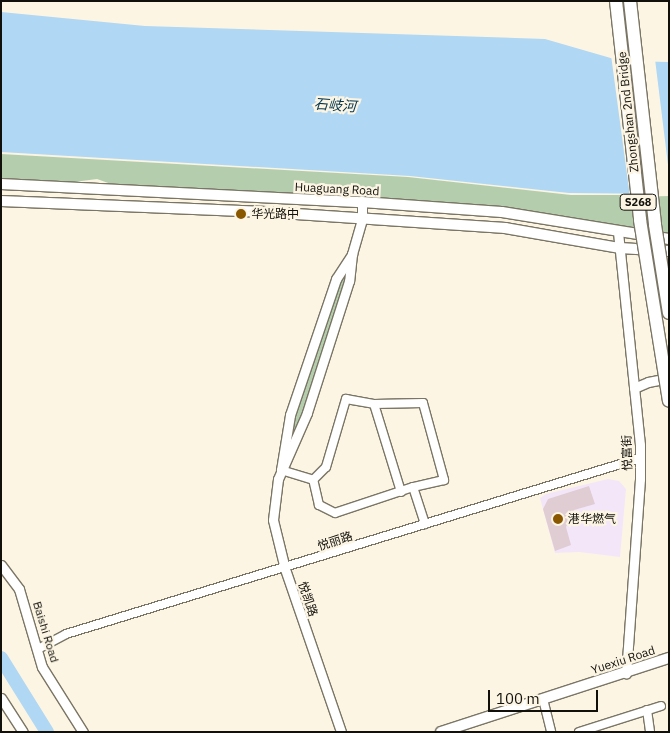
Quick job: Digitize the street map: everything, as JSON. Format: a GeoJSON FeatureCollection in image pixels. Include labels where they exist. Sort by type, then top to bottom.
{"type":"FeatureCollection","features":[{"type":"Feature","properties":{"kind":"highway","name":"Zhongshan 2nd Bridge"},"geometry":{"type":"LineString","coordinates":[[616,1],[640,220],[669,401]]}},
{"type":"Feature","properties":{"kind":"highway","name":"Zhongshan 2nd Bridge"},"geometry":{"type":"LineString","coordinates":[[630,1],[655,226],[669,313]]}},
{"type":"Feature","properties":{"kind":"main road","name":"Huaguang Road"},"geometry":{"type":"LineString","coordinates":[[1,184],[362,202],[502,212],[669,239]]}},
{"type":"Feature","properties":{"kind":"main road"},"geometry":{"type":"LineString","coordinates":[[1,201],[256,211],[505,228],[620,248],[669,251]]}},
{"type":"Feature","properties":{"kind":"main road","name":"Yuexiu Road"},"geometry":{"type":"LineString","coordinates":[[441,732],[669,658]]}},
{"type":"Feature","properties":{"kind":"street","name":"悦凯路"},"geometry":{"type":"LineString","coordinates":[[281,470],[308,413],[349,281],[352,254],[362,219],[362,202]]}},
{"type":"Feature","properties":{"kind":"street","name":"悦富街"},"geometry":{"type":"LineString","coordinates":[[618,232],[640,458],[626,673]]}},
{"type":"Feature","properties":{"kind":"street","name":"悦凯路"},"geometry":{"type":"LineString","coordinates":[[341,732],[285,568],[273,520],[290,415],[336,279],[352,254]]}},
{"type":"Feature","properties":{"kind":"street"},"geometry":{"type":"LineString","coordinates":[[634,388],[648,382],[669,378]]}},
{"type":"Feature","properties":{"kind":"street"},"geometry":{"type":"LineString","coordinates":[[346,399],[374,404],[423,403],[444,480],[413,487],[335,514],[318,505],[313,480],[326,467],[346,399]]}},
{"type":"Feature","properties":{"kind":"street"},"geometry":{"type":"LineString","coordinates":[[374,404],[401,492]]}},
{"type":"Feature","properties":{"kind":"street","name":"悦丽路"},"geometry":{"type":"LineString","coordinates":[[38,649],[66,634],[640,458]]}},
{"type":"Feature","properties":{"kind":"street"},"geometry":{"type":"LineString","coordinates":[[281,470],[313,480]]}},
{"type":"Feature","properties":{"kind":"street"},"geometry":{"type":"LineString","coordinates":[[413,487],[425,524]]}},
{"type":"Feature","properties":{"kind":"street","name":"Baishi Road"},"geometry":{"type":"LineString","coordinates":[[1,565],[19,590],[38,649],[42,668],[83,732]]}},
{"type":"Feature","properties":{"kind":"street"},"geometry":{"type":"LineString","coordinates":[[1,698],[22,732]]}},
{"type":"Feature","properties":{"kind":"street"},"geometry":{"type":"LineString","coordinates":[[543,699],[551,732]]}},
{"type":"Feature","properties":{"kind":"street"},"geometry":{"type":"LineString","coordinates":[[579,732],[661,706]]}},
{"type":"Feature","properties":{"kind":"street"},"geometry":{"type":"LineString","coordinates":[[647,710],[650,732]]}},
{"type":"Feature","properties":{"kind":"shaded area","name":"港华燃气"},"geometry":{"type":"Polygon","coordinates":[[[608,479],[619,481],[626,489],[620,557],[579,552],[555,553],[540,498],[546,494],[608,479]]]}},
{"type":"Feature","properties":{"kind":"green space"},"geometry":{"type":"Polygon","coordinates":[[[1,154],[408,177],[571,195],[669,195],[669,236],[520,213],[215,194],[185,187],[163,189],[111,184],[97,179],[74,182],[1,178],[1,154]]]}},
{"type":"Feature","properties":{"kind":"green space"},"geometry":{"type":"Polygon","coordinates":[[[348,268],[347,280],[296,432],[290,439],[294,413],[339,278],[348,268]]]}},
{"type":"Feature","properties":{"kind":"water","name":"石岐河"},"geometry":{"type":"Polygon","coordinates":[[[1,12],[145,26],[545,39],[621,61],[669,62],[669,194],[569,193],[410,176],[1,152],[1,12]]]}},
{"type":"Feature","properties":{"kind":"pier"},"geometry":{"type":"Polygon","coordinates":[[[611,55],[621,58],[655,59],[669,173],[669,196],[630,197],[611,55]]]}},
{"type":"Feature","properties":{"kind":"building","name":"港华燃气"},"geometry":{"type":"Polygon","coordinates":[[[589,486],[595,504],[574,510],[566,527],[571,545],[555,551],[543,509],[548,499],[589,486]]]}},
{"type":"Feature","properties":{"kind":"waterway"},"geometry":{"type":"LineString","coordinates":[[1,658],[47,732]]}},
{"type":"Feature","properties":{"kind":"place","name":"华光路中"},"geometry":{"type":"Point","coordinates":[241,214]}},
{"type":"Feature","properties":{"kind":"place","name":"港华燃气"},"geometry":{"type":"Point","coordinates":[558,519]}}]}
